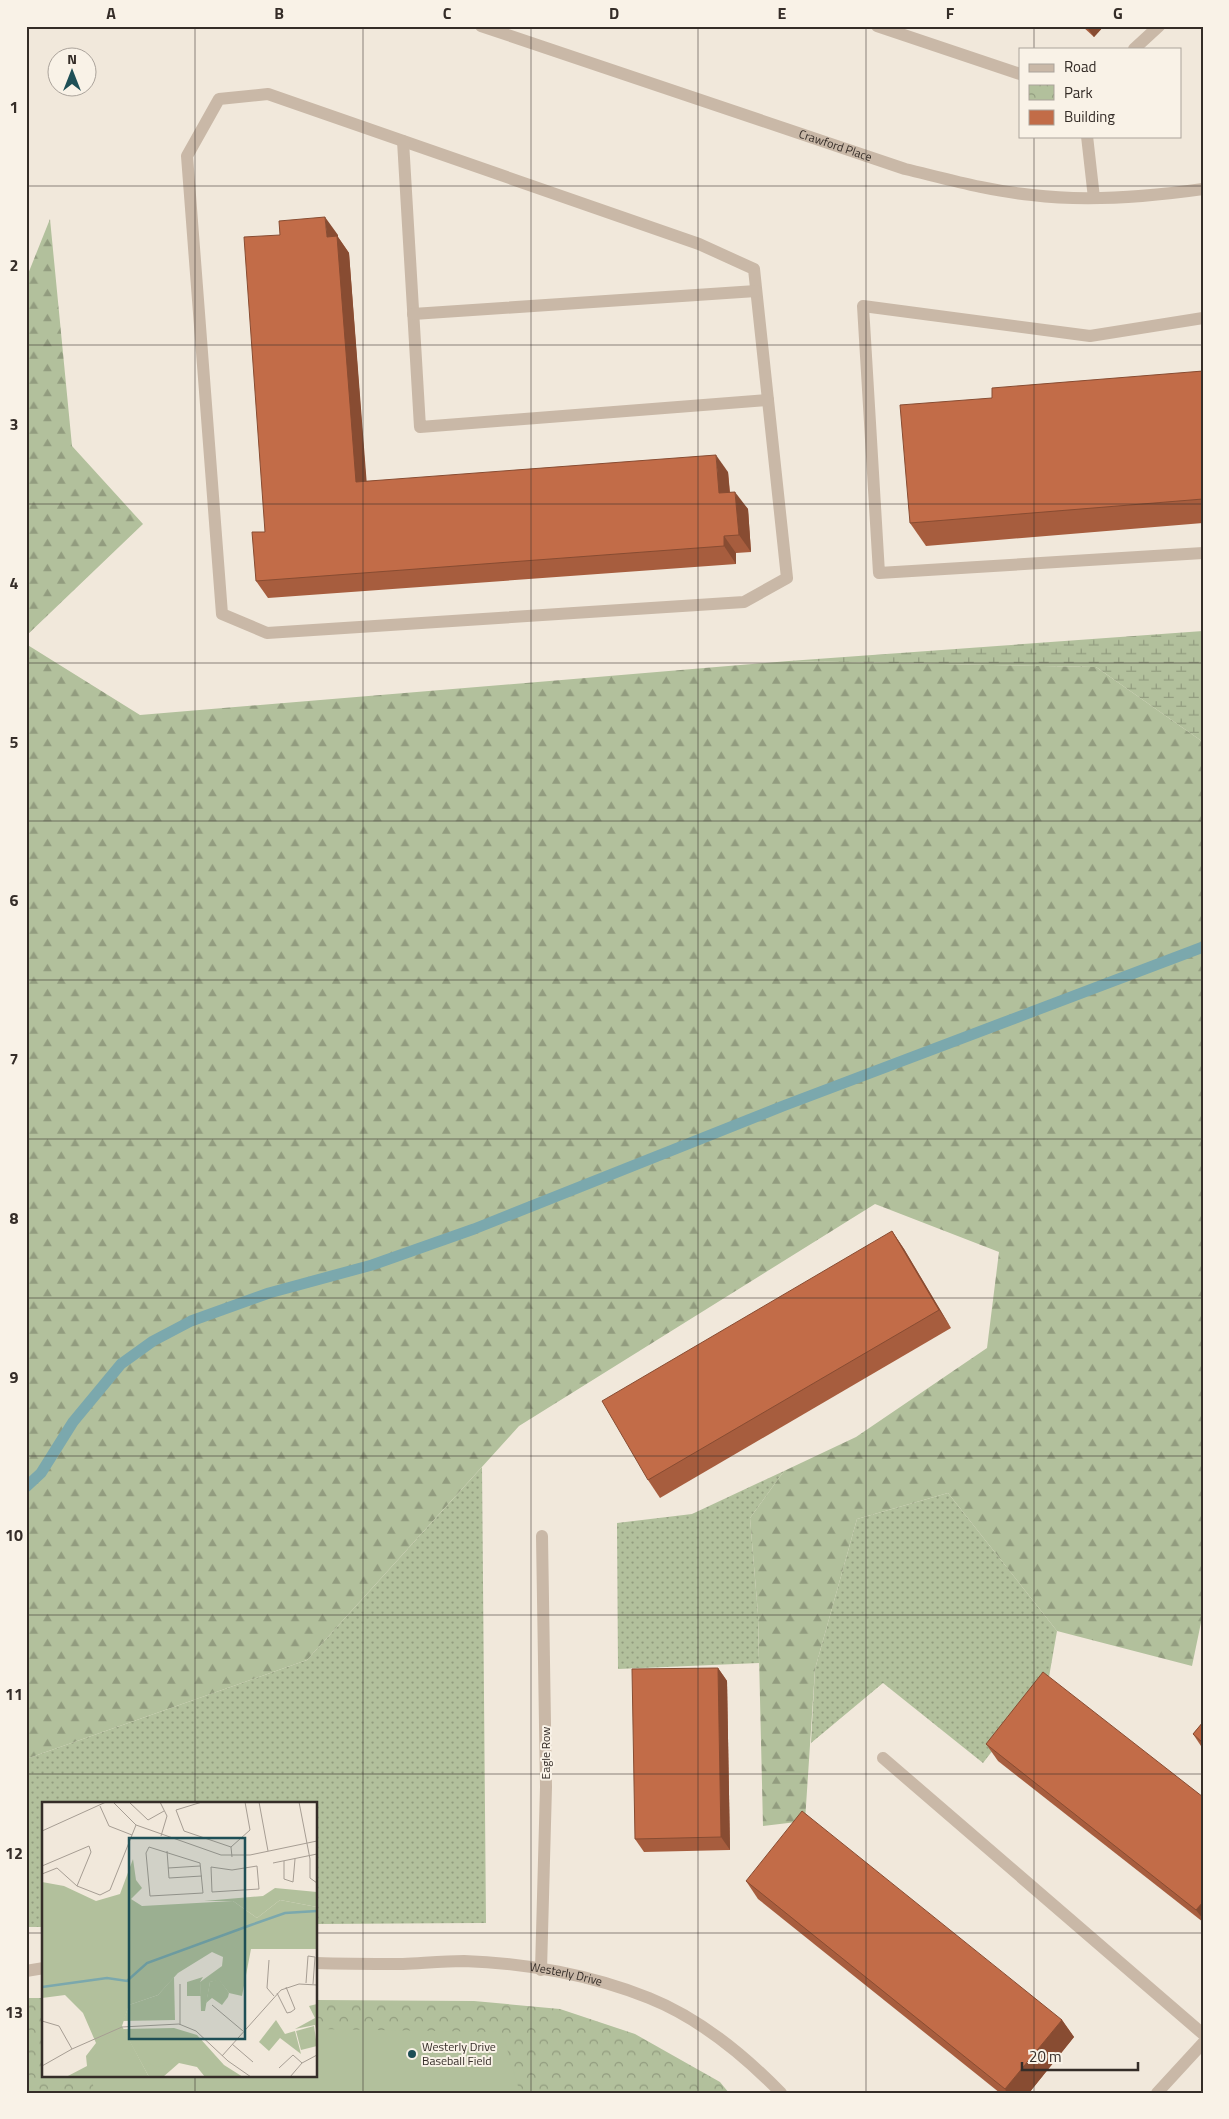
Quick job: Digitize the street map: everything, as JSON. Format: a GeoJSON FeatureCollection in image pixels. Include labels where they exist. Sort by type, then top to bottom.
{"type":"FeatureCollection","features":[{"type":"Feature","properties":{"kind":"street","name":"Crawford Place"},"geometry":{"type":"LineString","coordinates":[[481,26],[905,169],[1032,195],[1094,198],[1156,195],[1203,189]]}},
{"type":"Feature","properties":{"kind":"street"},"geometry":{"type":"LineString","coordinates":[[877,26],[1019,74]]}},
{"type":"Feature","properties":{"kind":"street"},"geometry":{"type":"LineString","coordinates":[[1135,48],[1159,26]]}},
{"type":"Feature","properties":{"kind":"street"},"geometry":{"type":"LineString","coordinates":[[268,94],[699,244],[754,269],[756,291],[787,578],[744,602],[267,632],[222,614],[187,156],[219,99],[268,94]]}},
{"type":"Feature","properties":{"kind":"street"},"geometry":{"type":"LineString","coordinates":[[1087,138],[1094,198]]}},
{"type":"Feature","properties":{"kind":"street"},"geometry":{"type":"LineString","coordinates":[[402,141],[420,426],[768,400]]}},
{"type":"Feature","properties":{"kind":"street"},"geometry":{"type":"LineString","coordinates":[[414,314],[756,291]]}},
{"type":"Feature","properties":{"kind":"street"},"geometry":{"type":"LineString","coordinates":[[1203,318],[1090,336],[863,306],[879,573],[1203,553]]}},
{"type":"Feature","properties":{"kind":"street","name":"Eagle Row"},"geometry":{"type":"LineString","coordinates":[[541,1970],[546,1787],[542,1536]]}},
{"type":"Feature","properties":{"kind":"street"},"geometry":{"type":"LineString","coordinates":[[883,1758],[1203,2034]]}},
{"type":"Feature","properties":{"kind":"street","name":"Westerly Drive"},"geometry":{"type":"LineString","coordinates":[[318,1963],[403,1964],[464,1961],[590,1978],[650,1998],[708,2031],[760,2071],[781,2093]]}},
{"type":"Feature","properties":{"kind":"street"},"geometry":{"type":"LineString","coordinates":[[26,1971],[42,1968]]}},
{"type":"Feature","properties":{"kind":"street"},"geometry":{"type":"LineString","coordinates":[[1157,2093],[1203,2043]]}},
{"type":"Feature","properties":{"kind":"green space"},"geometry":{"type":"Polygon","coordinates":[[[50,219],[72,446],[143,524],[26,636],[26,279],[50,219]]]}},
{"type":"Feature","properties":{"kind":"green space"},"geometry":{"type":"Polygon","coordinates":[[[1203,631],[1203,742],[1096,667],[789,661],[1203,631]]]}},
{"type":"Feature","properties":{"kind":"green space"},"geometry":{"type":"Polygon","coordinates":[[[26,644],[140,715],[789,661],[1096,667],[1203,742],[1203,1613],[1192,1666],[1057,1631],[948,1493],[857,1519],[815,1669],[805,1821],[763,1826],[758,1614],[750,1518],[784,1471],[856,1437],[987,1348],[999,1252],[875,1204],[519,1426],[307,1660],[26,1759],[26,644]]]}},
{"type":"Feature","properties":{"kind":"green space"},"geometry":{"type":"Polygon","coordinates":[[[482,1467],[486,1923],[318,1924],[318,1802],[42,1802],[42,1927],[26,1927],[26,1759],[307,1660],[482,1467]]]}},
{"type":"Feature","properties":{"kind":"green space"},"geometry":{"type":"Polygon","coordinates":[[[784,1471],[750,1518],[758,1614],[759,1663],[618,1669],[617,1523],[692,1514],[784,1471]]]}},
{"type":"Feature","properties":{"kind":"green space"},"geometry":{"type":"Polygon","coordinates":[[[948,1493],[1057,1631],[1049,1677],[983,1763],[883,1683],[811,1743],[815,1669],[857,1519],[948,1493]]]}},
{"type":"Feature","properties":{"kind":"green space"},"geometry":{"type":"Polygon","coordinates":[[[27,1998],[42,1998],[42,2076],[318,2076],[318,2000],[474,2001],[560,2009],[635,2034],[720,2082],[729,2093],[26,2093],[27,1998]]]}},
{"type":"Feature","properties":{"kind":"green space","name":"Westerly Drive Baseball Field"},"geometry":{"type":"Polygon","coordinates":[[[318,2029],[502,2032],[520,2093],[94,2093],[92,2076],[318,2076],[318,2029]]]}},
{"type":"Feature","properties":{"kind":"building"},"geometry":{"type":"Polygon","coordinates":[[[325,217],[327,237],[337,236],[356,482],[716,455],[719,493],[735,492],[739,535],[724,536],[724,546],[256,581],[252,532],[265,532],[244,237],[280,235],[279,221],[325,217]]]}},
{"type":"Feature","properties":{"kind":"building"},"geometry":{"type":"Polygon","coordinates":[[[1203,371],[1203,499],[910,523],[900,405],[992,398],[992,388],[1203,371]]]}},
{"type":"Feature","properties":{"kind":"building"},"geometry":{"type":"Polygon","coordinates":[[[892,1231],[939,1310],[648,1480],[602,1401],[892,1231]]]}},
{"type":"Feature","properties":{"kind":"building"},"geometry":{"type":"Polygon","coordinates":[[[718,1668],[721,1837],[635,1839],[632,1669],[718,1668]]]}},
{"type":"Feature","properties":{"kind":"building"},"geometry":{"type":"Polygon","coordinates":[[[1043,1672],[1203,1797],[1203,1902],[1196,1910],[986,1744],[1043,1672]]]}},
{"type":"Feature","properties":{"kind":"building"},"geometry":{"type":"Polygon","coordinates":[[[1203,1722],[1203,1743],[1193,1734],[1203,1722]]]}},
{"type":"Feature","properties":{"kind":"building"},"geometry":{"type":"Polygon","coordinates":[[[802,1811],[1062,2020],[1005,2089],[746,1881],[802,1811]]]}},
{"type":"Feature","properties":{"kind":"waterway"},"geometry":{"type":"LineString","coordinates":[[26,1487],[41,1473],[73,1422],[121,1364],[153,1341],[191,1321],[269,1293],[372,1265],[474,1229],[783,1106],[1203,947]]}},
{"type":"Feature","properties":{"kind":"place","name":"Westerly Drive Baseball Field"},"geometry":{"type":"Point","coordinates":[412,2054]}}]}
